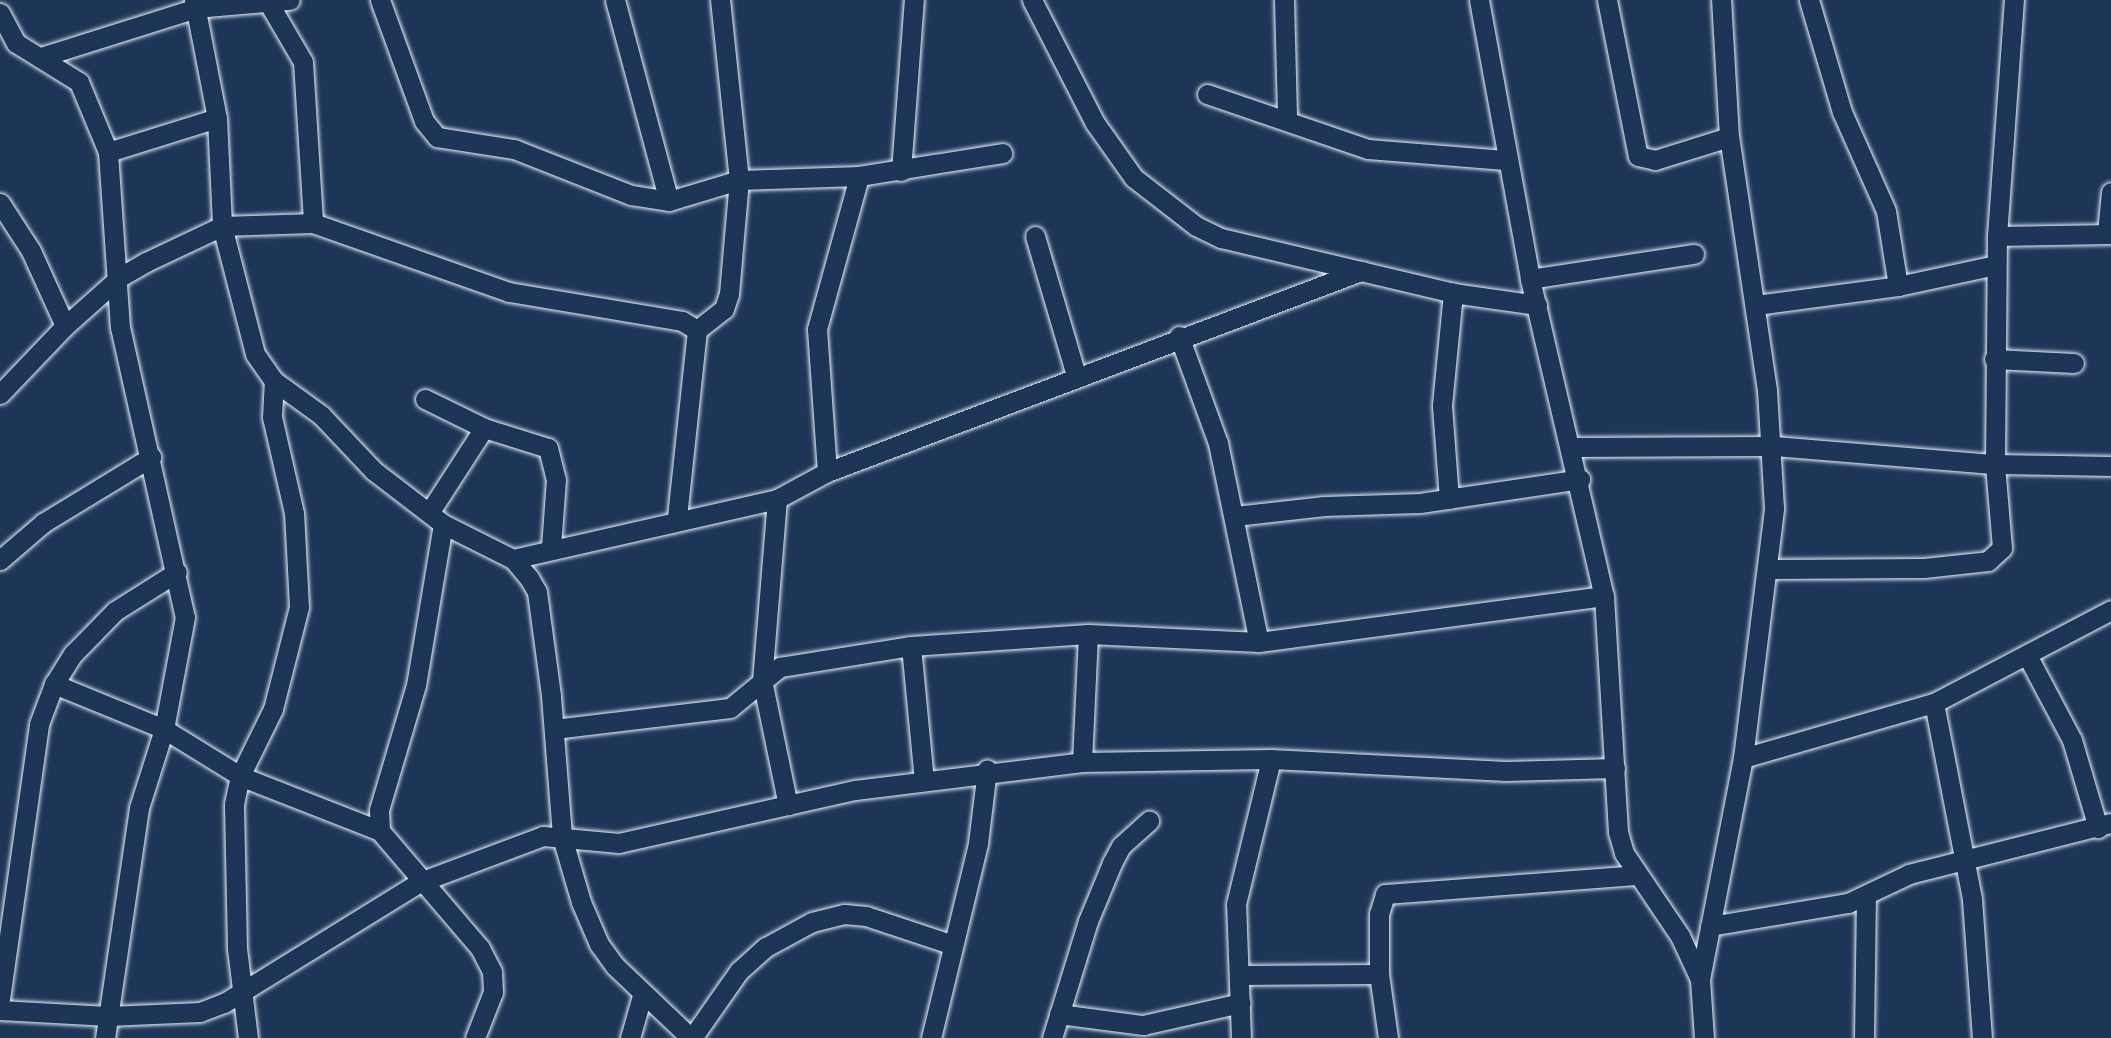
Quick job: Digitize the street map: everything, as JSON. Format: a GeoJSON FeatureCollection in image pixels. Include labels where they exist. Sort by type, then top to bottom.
{"type":"FeatureCollection","features":[{"type":"Feature","properties":{"kind":"street"},"geometry":{"type":"LineString","coordinates":[[44,56],[195,4],[290,0]]}},
{"type":"Feature","properties":{"kind":"street"},"geometry":{"type":"LineString","coordinates":[[380,0],[419,108],[437,137],[514,149],[631,195],[669,201],[739,180],[859,176],[1002,153]]}},
{"type":"Feature","properties":{"kind":"street"},"geometry":{"type":"LineString","coordinates":[[615,0],[669,201]]}},
{"type":"Feature","properties":{"kind":"street"},"geometry":{"type":"LineString","coordinates":[[677,518],[697,330],[724,309],[729,294],[739,180],[720,0]]}},
{"type":"Feature","properties":{"kind":"street"},"geometry":{"type":"LineString","coordinates":[[901,171],[914,0]]}},
{"type":"Feature","properties":{"kind":"street"},"geometry":{"type":"LineString","coordinates":[[1032,0],[1095,123],[1134,178],[1165,205],[1221,238],[1453,293],[1537,305]]}},
{"type":"Feature","properties":{"kind":"street"},"geometry":{"type":"LineString","coordinates":[[1284,0],[1287,117]]}},
{"type":"Feature","properties":{"kind":"street"},"geometry":{"type":"LineString","coordinates":[[1479,0],[1505,160],[1530,279],[1580,480],[1604,596],[1618,832],[1636,875],[1680,936],[1700,979]]}},
{"type":"Feature","properties":{"kind":"street"},"geometry":{"type":"LineString","coordinates":[[1607,0],[1638,156],[1655,160],[1729,137]]}},
{"type":"Feature","properties":{"kind":"street"},"geometry":{"type":"LineString","coordinates":[[1704,1038],[1700,979],[1743,758],[1769,569],[1774,446],[1756,305],[1729,137],[1721,0]]}},
{"type":"Feature","properties":{"kind":"street"},"geometry":{"type":"LineString","coordinates":[[1809,0],[1842,112],[1886,211],[1898,286]]}},
{"type":"Feature","properties":{"kind":"street"},"geometry":{"type":"LineString","coordinates":[[1769,569],[1879,571],[1988,561],[2002,548],[1995,464],[1996,265],[2014,0]]}},
{"type":"Feature","properties":{"kind":"street"},"geometry":{"type":"LineString","coordinates":[[268,2],[303,62],[313,223]]}},
{"type":"Feature","properties":{"kind":"street"},"geometry":{"type":"LineString","coordinates":[[195,4],[217,118],[222,226],[244,327],[274,381],[299,397],[374,471],[436,518],[513,559],[537,592],[554,729],[562,837],[598,944],[642,996],[691,1038],[739,971],[812,922],[844,914],[866,916],[953,945]]}},
{"type":"Feature","properties":{"kind":"street"},"geometry":{"type":"LineString","coordinates":[[0,13],[16,43],[44,56],[79,82],[108,152],[120,277],[120,327],[177,572],[185,634],[164,729],[139,808],[105,1038]]}},
{"type":"Feature","properties":{"kind":"street"},"geometry":{"type":"LineString","coordinates":[[1208,94],[1287,117],[1392,153],[1505,160]]}},
{"type":"Feature","properties":{"kind":"street"},"geometry":{"type":"LineString","coordinates":[[108,152],[217,118]]}},
{"type":"Feature","properties":{"kind":"street"},"geometry":{"type":"LineString","coordinates":[[827,472],[817,329],[859,176]]}},
{"type":"Feature","properties":{"kind":"street"},"geometry":{"type":"LineString","coordinates":[[1997,236],[2109,234],[2111,192]]}},
{"type":"Feature","properties":{"kind":"street"},"geometry":{"type":"LineString","coordinates":[[0,204],[31,251],[65,326]]}},
{"type":"Feature","properties":{"kind":"street"},"geometry":{"type":"LineString","coordinates":[[1,390],[65,326],[120,277],[222,226],[313,223],[509,292],[682,321],[697,330]]}},
{"type":"Feature","properties":{"kind":"street"},"geometry":{"type":"LineString","coordinates":[[1035,236],[1076,375]]}},
{"type":"Feature","properties":{"kind":"street"},"geometry":{"type":"LineString","coordinates":[[1530,279],[1694,254]]}},
{"type":"Feature","properties":{"kind":"street"},"geometry":{"type":"LineString","coordinates":[[1756,305],[1898,286],[1996,265]]}},
{"type":"Feature","properties":{"kind":"street"},"geometry":{"type":"LineString","coordinates":[[513,559],[551,547],[677,518],[778,499],[827,472],[1179,336],[1361,271]]}},
{"type":"Feature","properties":{"kind":"street"},"geometry":{"type":"LineString","coordinates":[[1449,499],[1442,405],[1453,293]]}},
{"type":"Feature","properties":{"kind":"street"},"geometry":{"type":"LineString","coordinates":[[1179,336],[1217,443],[1235,516],[1259,642]]}},
{"type":"Feature","properties":{"kind":"street"},"geometry":{"type":"LineString","coordinates":[[1994,359],[2074,363]]}},
{"type":"Feature","properties":{"kind":"street"},"geometry":{"type":"LineString","coordinates":[[248,1038],[245,990],[237,949],[234,837],[240,776],[273,709],[299,607],[294,513],[272,417],[274,381]]}},
{"type":"Feature","properties":{"kind":"street"},"geometry":{"type":"LineString","coordinates":[[425,399],[484,428],[548,449],[556,479],[551,547]]}},
{"type":"Feature","properties":{"kind":"street"},"geometry":{"type":"LineString","coordinates":[[380,831],[387,768],[427,639],[436,518],[484,428]]}},
{"type":"Feature","properties":{"kind":"street"},"geometry":{"type":"LineString","coordinates":[[1572,447],[1774,446],[1995,464],[2111,466]]}},
{"type":"Feature","properties":{"kind":"street"},"geometry":{"type":"LineString","coordinates":[[0,560],[43,523],[151,457]]}},
{"type":"Feature","properties":{"kind":"street"},"geometry":{"type":"LineString","coordinates":[[1235,516],[1449,499],[1580,480]]}},
{"type":"Feature","properties":{"kind":"street"},"geometry":{"type":"LineString","coordinates":[[778,499],[762,680],[788,805]]}},
{"type":"Feature","properties":{"kind":"street"},"geometry":{"type":"LineString","coordinates":[[0,999],[39,724],[54,684],[73,654],[115,611],[177,572]]}},
{"type":"Feature","properties":{"kind":"street"},"geometry":{"type":"LineString","coordinates":[[554,729],[730,708],[780,667],[911,646],[1088,634],[1259,642],[1604,596]]}},
{"type":"Feature","properties":{"kind":"street"},"geometry":{"type":"LineString","coordinates":[[1743,758],[1934,704],[2111,610]]}},
{"type":"Feature","properties":{"kind":"street"},"geometry":{"type":"LineString","coordinates":[[1082,762],[1088,634]]}},
{"type":"Feature","properties":{"kind":"street"},"geometry":{"type":"LineString","coordinates":[[911,646],[924,780]]}},
{"type":"Feature","properties":{"kind":"street"},"geometry":{"type":"LineString","coordinates":[[1710,926],[1866,896],[1909,874],[2104,825],[2072,740],[2027,655]]}},
{"type":"Feature","properties":{"kind":"street"},"geometry":{"type":"LineString","coordinates":[[54,684],[164,729],[240,776],[380,831],[420,882],[480,948],[492,972],[493,992],[475,1038]]}},
{"type":"Feature","properties":{"kind":"street"},"geometry":{"type":"LineString","coordinates":[[1934,704],[1966,860],[1979,953],[1982,1038]]}},
{"type":"Feature","properties":{"kind":"street"},"geometry":{"type":"LineString","coordinates":[[0,1010],[107,1016],[200,1012],[245,990],[420,882],[523,840],[562,837],[619,843],[788,805],[987,770],[1082,762],[1271,759],[1506,771],[1615,768]]}},
{"type":"Feature","properties":{"kind":"street"},"geometry":{"type":"LineString","coordinates":[[1241,1038],[1236,904],[1271,759]]}},
{"type":"Feature","properties":{"kind":"street"},"geometry":{"type":"LineString","coordinates":[[931,1038],[978,843],[987,770]]}},
{"type":"Feature","properties":{"kind":"street"},"geometry":{"type":"LineString","coordinates":[[1052,1038],[1112,863],[1121,846],[1149,821]]}},
{"type":"Feature","properties":{"kind":"street"},"geometry":{"type":"LineString","coordinates":[[1388,1038],[1379,974],[1379,914],[1385,894],[1636,875]]}},
{"type":"Feature","properties":{"kind":"street"},"geometry":{"type":"LineString","coordinates":[[1864,1038],[1866,896]]}},
{"type":"Feature","properties":{"kind":"street"},"geometry":{"type":"LineString","coordinates":[[1239,975],[1379,974]]}},
{"type":"Feature","properties":{"kind":"street"},"geometry":{"type":"LineString","coordinates":[[629,1038],[642,996]]}},
{"type":"Feature","properties":{"kind":"street"},"geometry":{"type":"LineString","coordinates":[[1059,1014],[1143,1025],[1241,1003]]}}]}
